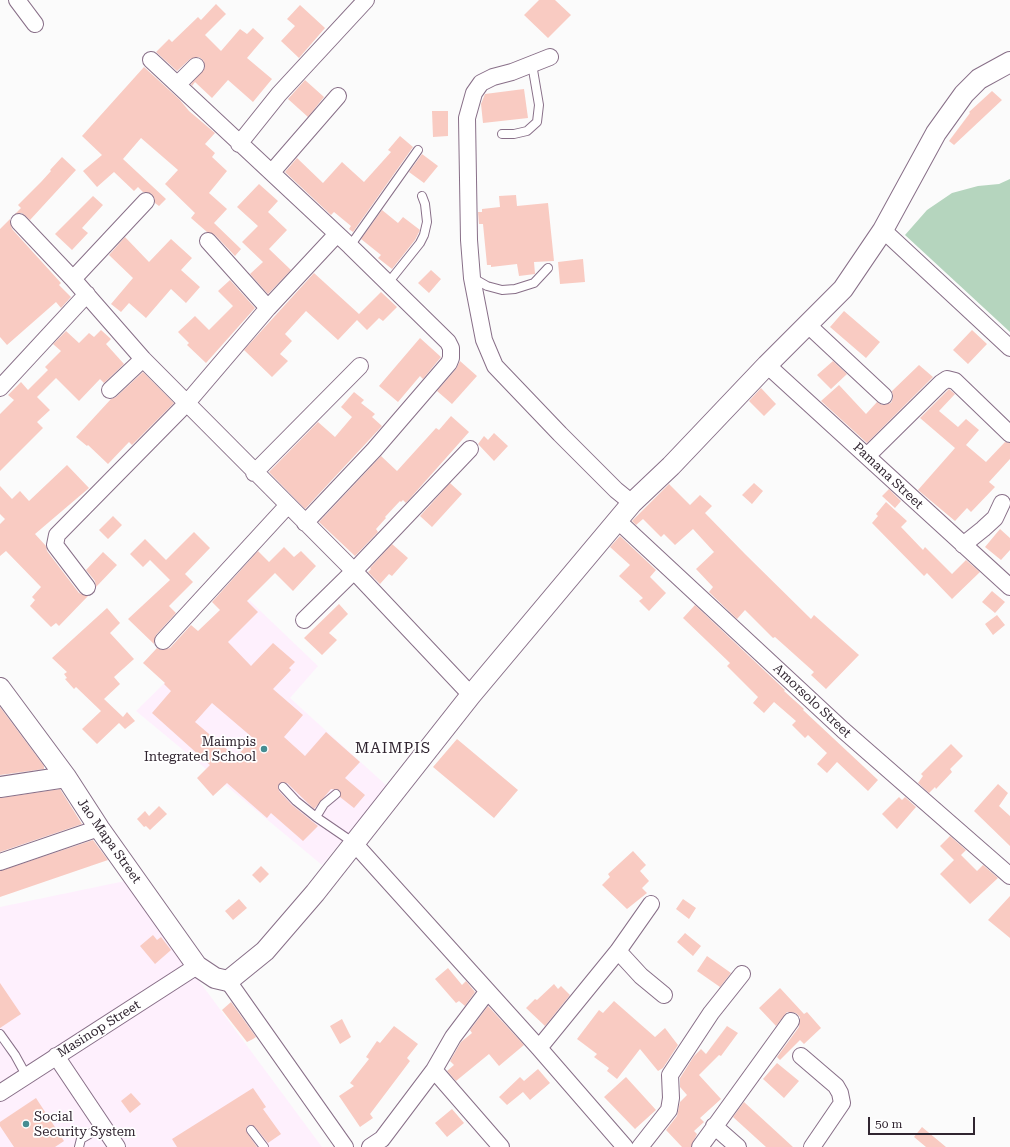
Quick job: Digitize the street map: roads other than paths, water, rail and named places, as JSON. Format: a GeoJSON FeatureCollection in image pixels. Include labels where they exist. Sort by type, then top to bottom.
{"type":"FeatureCollection","features":[{"type":"Feature","properties":{"kind":"street"},"geometry":{"type":"LineString","coordinates":[[17,0],[35,24]]}},
{"type":"Feature","properties":{"kind":"street"},"geometry":{"type":"LineString","coordinates":[[239,144],[279,94],[366,0]]}},
{"type":"Feature","properties":{"kind":"street"},"geometry":{"type":"LineString","coordinates":[[550,57],[512,72],[493,77],[481,83],[474,93],[467,118],[469,240],[472,278],[484,340],[495,366],[560,434],[616,490],[632,503]]}},
{"type":"Feature","properties":{"kind":"street"},"geometry":{"type":"LineString","coordinates":[[151,60],[178,84],[239,144],[272,172],[350,246],[448,342],[451,358],[374,450],[305,523]]}},
{"type":"Feature","properties":{"kind":"street"},"geometry":{"type":"LineString","coordinates":[[345,1147],[228,981],[265,951],[315,893],[471,695],[632,503],[671,466],[843,288],[883,230],[936,133],[964,94],[979,79],[1010,62]]}},
{"type":"Feature","properties":{"kind":"street"},"geometry":{"type":"LineString","coordinates":[[178,84],[196,66]]}},
{"type":"Feature","properties":{"kind":"street"},"geometry":{"type":"LineString","coordinates":[[272,172],[338,96]]}},
{"type":"Feature","properties":{"kind":"street"},"geometry":{"type":"LineString","coordinates":[[73,279],[146,201]]}},
{"type":"Feature","properties":{"kind":"street"},"geometry":{"type":"LineString","coordinates":[[19,222],[87,294],[143,359],[186,404],[354,571],[471,695]]}},
{"type":"Feature","properties":{"kind":"street"},"geometry":{"type":"LineString","coordinates":[[883,230],[1010,348]]}},
{"type":"Feature","properties":{"kind":"street"},"geometry":{"type":"LineString","coordinates":[[87,587],[55,545],[57,535],[186,404],[268,308],[337,234]]}},
{"type":"Feature","properties":{"kind":"street"},"geometry":{"type":"LineString","coordinates":[[208,241],[268,308]]}},
{"type":"Feature","properties":{"kind":"street"},"geometry":{"type":"LineString","coordinates":[[0,388],[87,294]]}},
{"type":"Feature","properties":{"kind":"street"},"geometry":{"type":"LineString","coordinates":[[808,325],[884,396]]}},
{"type":"Feature","properties":{"kind":"street"},"geometry":{"type":"LineString","coordinates":[[110,390],[143,359]]}},
{"type":"Feature","properties":{"kind":"street","name":"Pamana Street"},"geometry":{"type":"LineString","coordinates":[[767,365],[1010,587]]}},
{"type":"Feature","properties":{"kind":"street"},"geometry":{"type":"LineString","coordinates":[[254,473],[360,366]]}},
{"type":"Feature","properties":{"kind":"street"},"geometry":{"type":"LineString","coordinates":[[867,456],[941,383],[947,379],[955,381],[1010,434]]}},
{"type":"Feature","properties":{"kind":"street"},"geometry":{"type":"LineString","coordinates":[[304,620],[354,571],[470,449]]}},
{"type":"Feature","properties":{"kind":"street"},"geometry":{"type":"LineString","coordinates":[[963,545],[987,525],[999,511],[1002,503]]}},
{"type":"Feature","properties":{"kind":"street"},"geometry":{"type":"LineString","coordinates":[[163,641],[288,506]]}},
{"type":"Feature","properties":{"kind":"street","name":"Amorsolo Street"},"geometry":{"type":"LineString","coordinates":[[617,520],[843,730],[1010,876]]}},
{"type":"Feature","properties":{"kind":"street","name":"Jao Mapa Street"},"geometry":{"type":"LineString","coordinates":[[0,688],[66,777],[99,828],[198,966],[215,978],[228,981]]}},
{"type":"Feature","properties":{"kind":"street"},"geometry":{"type":"LineString","coordinates":[[0,787],[66,777]]}},
{"type":"Feature","properties":{"kind":"street"},"geometry":{"type":"LineString","coordinates":[[0,862],[99,828]]}},
{"type":"Feature","properties":{"kind":"street"},"geometry":{"type":"LineString","coordinates":[[354,843],[539,1048],[624,1147]]}},
{"type":"Feature","properties":{"kind":"street"},"geometry":{"type":"LineString","coordinates":[[539,1048],[618,951],[651,904]]}},
{"type":"Feature","properties":{"kind":"street"},"geometry":{"type":"LineString","coordinates":[[618,951],[641,976],[664,996]]}},
{"type":"Feature","properties":{"kind":"street","name":"Masinop Street"},"geometry":{"type":"LineString","coordinates":[[0,1093],[198,966]]}},
{"type":"Feature","properties":{"kind":"street"},"geometry":{"type":"LineString","coordinates":[[640,1147],[669,1110],[672,1098],[670,1075],[711,1013],[742,974]]}},
{"type":"Feature","properties":{"kind":"street"},"geometry":{"type":"LineString","coordinates":[[370,1147],[382,1139],[434,1070],[453,1037],[487,992]]}},
{"type":"Feature","properties":{"kind":"street"},"geometry":{"type":"LineString","coordinates":[[700,1147],[791,1021]]}},
{"type":"Feature","properties":{"kind":"street"},"geometry":{"type":"LineString","coordinates":[[56,1056],[117,1147]]}},
{"type":"Feature","properties":{"kind":"street"},"geometry":{"type":"LineString","coordinates":[[801,1056],[836,1086],[840,1093],[842,1103],[812,1147]]}},
{"type":"Feature","properties":{"kind":"street"},"geometry":{"type":"LineString","coordinates":[[434,1070],[501,1147]]}},
{"type":"Feature","properties":{"kind":"street"},"geometry":{"type":"LineString","coordinates":[[714,1126],[738,1147]]}},
{"type":"Feature","properties":{"kind":"lane"},"geometry":{"type":"LineString","coordinates":[[502,134],[514,134],[527,131],[537,122],[539,105],[532,64]]}},
{"type":"Feature","properties":{"kind":"lane"},"geometry":{"type":"LineString","coordinates":[[350,246],[418,150]]}},
{"type":"Feature","properties":{"kind":"lane"},"geometry":{"type":"LineString","coordinates":[[388,283],[420,243],[424,235],[427,222],[425,204],[422,196]]}},
{"type":"Feature","properties":{"kind":"lane"},"geometry":{"type":"LineString","coordinates":[[472,278],[487,286],[502,290],[515,290],[534,283],[548,268]]}},
{"type":"Feature","properties":{"kind":"lane"},"geometry":{"type":"LineString","coordinates":[[283,787],[296,801],[316,817],[354,843]]}},
{"type":"Feature","properties":{"kind":"lane"},"geometry":{"type":"LineString","coordinates":[[316,817],[324,804],[336,794]]}},
{"type":"Feature","properties":{"kind":"lane"},"geometry":{"type":"LineString","coordinates":[[0,1034],[15,1055],[26,1075]]}},
{"type":"Feature","properties":{"kind":"lane"},"geometry":{"type":"LineString","coordinates":[[79,1147],[81,1140],[103,1126]]}},
{"type":"Feature","properties":{"kind":"lane"},"geometry":{"type":"LineString","coordinates":[[251,1130],[264,1147]]}},
{"type":"Feature","properties":{"kind":"place","name":"Maimpis Integrated School"},"geometry":{"type":"Point","coordinates":[264,749]}},
{"type":"Feature","properties":{"kind":"place","name":"Social Security System"},"geometry":{"type":"Point","coordinates":[26,1124]}},
{"type":"Feature","properties":{"kind":"district","name":"MAIMPIS"},"geometry":{"type":"Point","coordinates":[393,749]}}]}
